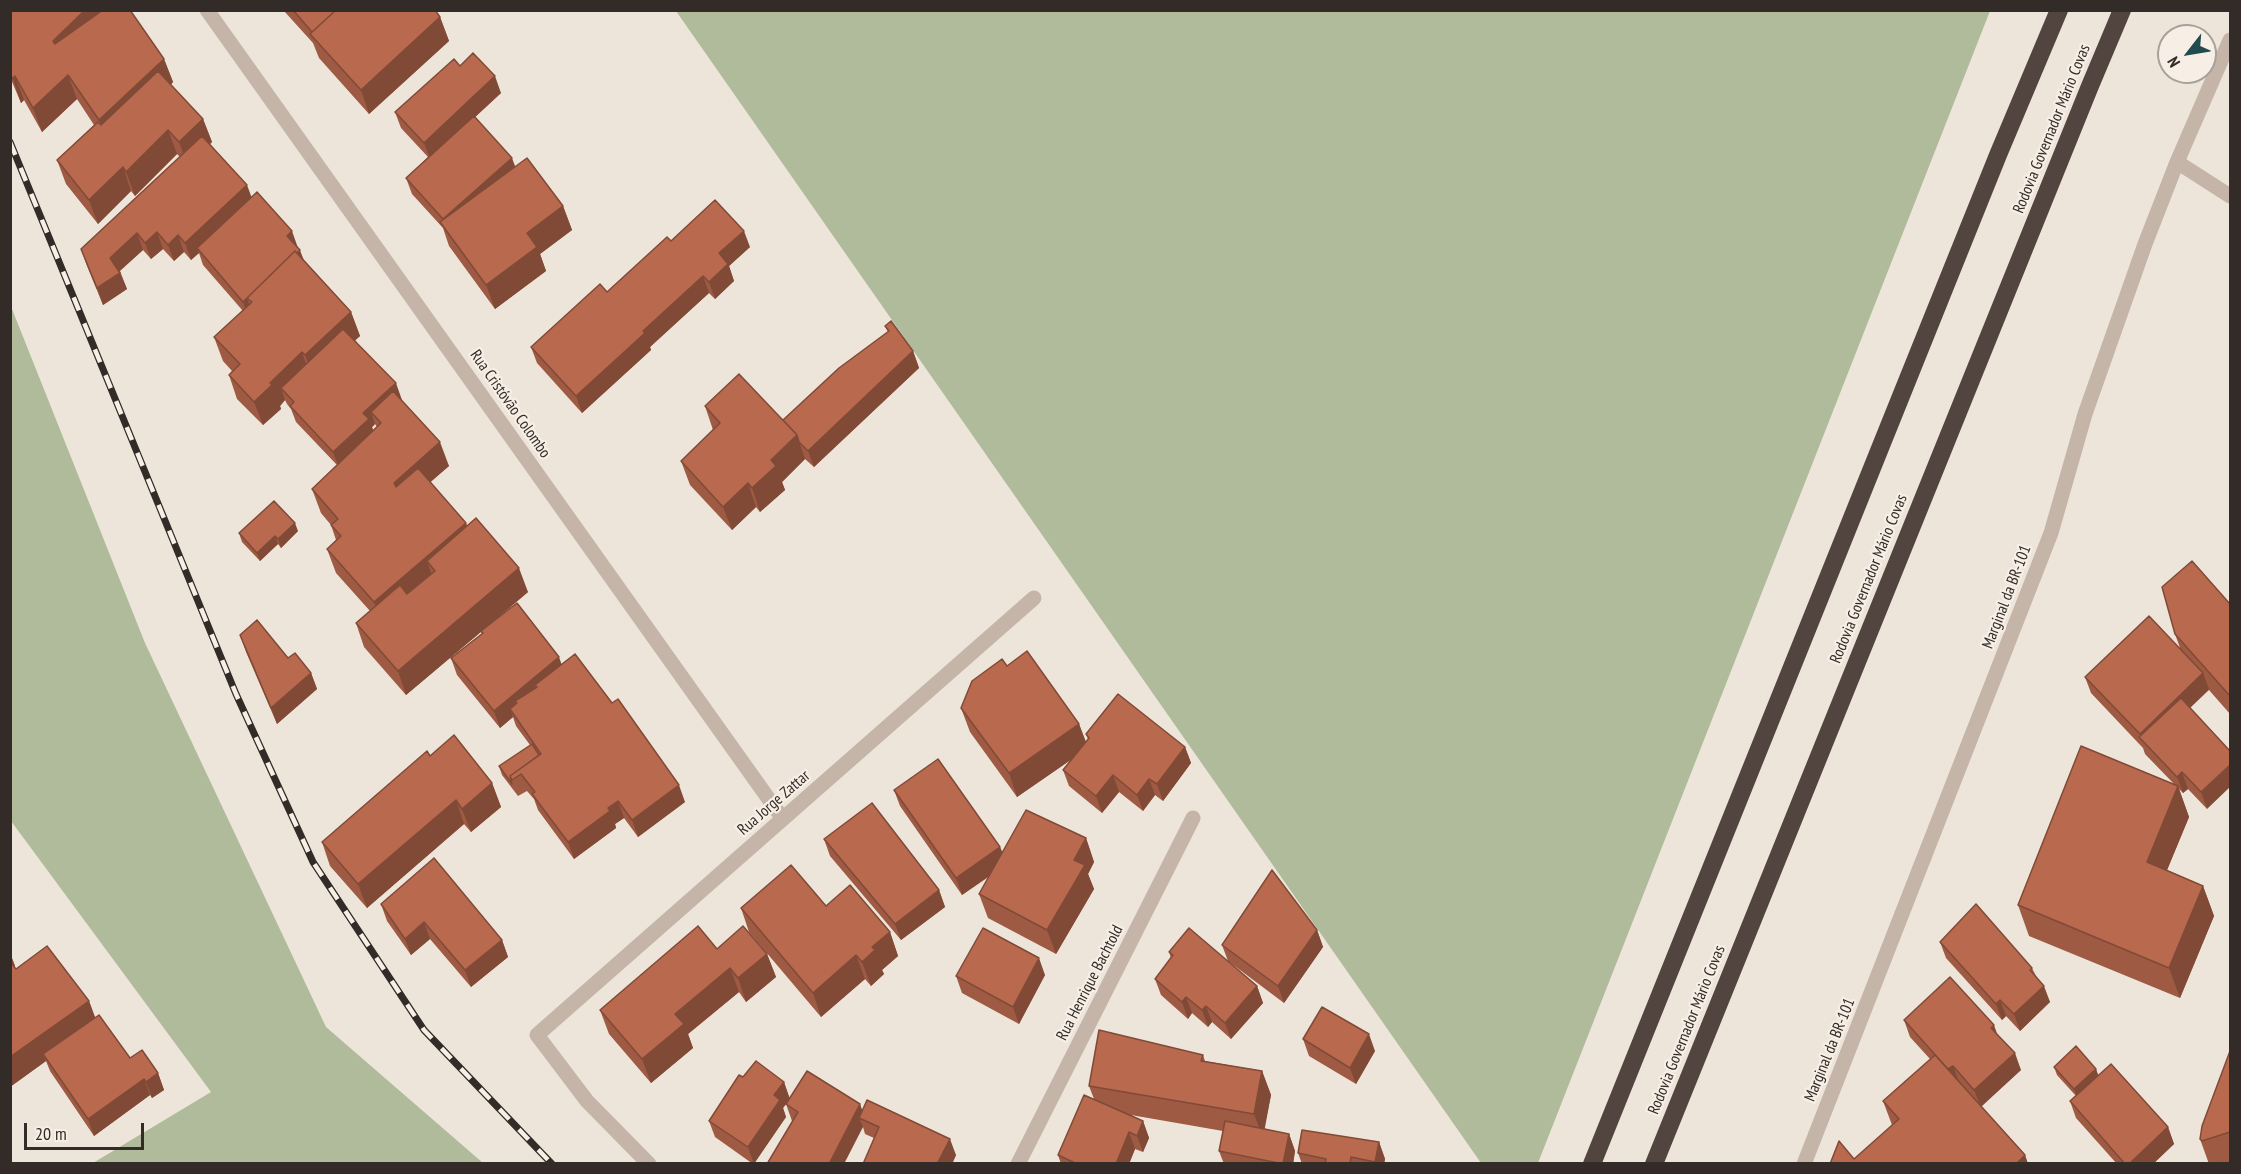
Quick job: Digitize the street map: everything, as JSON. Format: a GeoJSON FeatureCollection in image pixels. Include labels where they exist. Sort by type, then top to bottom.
{"type":"FeatureCollection","features":[{"type":"Feature","properties":{"kind":"highway"},"geometry":{"type":"LineString","coordinates":[[1592,1164],[2059,10]]}},
{"type":"Feature","properties":{"kind":"highway","name":"Rodovia Governador Mário Covas"},"geometry":{"type":"LineString","coordinates":[[1654,1164],[2122,10]]}},
{"type":"Feature","properties":{"kind":"street","name":"Rua Cristóvão Colombo"},"geometry":{"type":"LineString","coordinates":[[207,10],[783,819]]}},
{"type":"Feature","properties":{"kind":"street","name":"Marginal da BR-101"},"geometry":{"type":"LineString","coordinates":[[1803,1164],[2051,533],[2085,414],[2145,244],[2177,162],[2230,40]]}},
{"type":"Feature","properties":{"kind":"street"},"geometry":{"type":"LineString","coordinates":[[2177,162],[2230,196]]}},
{"type":"Feature","properties":{"kind":"street","name":"Rua Jorge Zattar"},"geometry":{"type":"LineString","coordinates":[[649,1164],[587,1101],[537,1035],[1034,598]]}},
{"type":"Feature","properties":{"kind":"street","name":"Rua Henrique Bachtold"},"geometry":{"type":"LineString","coordinates":[[1018,1164],[1193,818]]}},
{"type":"Feature","properties":{"kind":"green space"},"geometry":{"type":"Polygon","coordinates":[[[676,11],[1990,11],[1538,1163],[1481,1163],[676,11]]]}},
{"type":"Feature","properties":{"kind":"green space"},"geometry":{"type":"Polygon","coordinates":[[[10,304],[145,643],[326,1027],[483,1163],[93,1163],[211,1092],[11,821],[10,304]]]}},
{"type":"Feature","properties":{"kind":"building"},"geometry":{"type":"Polygon","coordinates":[[[10,10],[85,10],[53,41],[55,44],[103,10],[130,10],[164,59],[99,120],[68,75],[33,108],[15,76],[13,79],[10,74],[10,10]]]}},
{"type":"Feature","properties":{"kind":"building"},"geometry":{"type":"Polygon","coordinates":[[[293,10],[336,10],[312,32],[293,10]]]}},
{"type":"Feature","properties":{"kind":"building"},"geometry":{"type":"Polygon","coordinates":[[[336,10],[435,10],[440,17],[361,90],[310,34],[336,10]]]}},
{"type":"Feature","properties":{"kind":"building"},"geometry":{"type":"Polygon","coordinates":[[[473,53],[495,76],[424,143],[395,112],[454,59],[460,66],[473,53]]]}},
{"type":"Feature","properties":{"kind":"building"},"geometry":{"type":"Polygon","coordinates":[[[158,71],[203,119],[179,142],[168,130],[126,172],[123,167],[89,200],[57,160],[98,122],[101,125],[158,71]]]}},
{"type":"Feature","properties":{"kind":"building"},"geometry":{"type":"Polygon","coordinates":[[[474,116],[512,158],[443,219],[406,178],[474,116]]]}},
{"type":"Feature","properties":{"kind":"building"},"geometry":{"type":"Polygon","coordinates":[[[202,136],[247,185],[185,243],[178,235],[168,245],[157,232],[145,243],[137,233],[110,258],[120,273],[97,288],[81,249],[202,136]]]}},
{"type":"Feature","properties":{"kind":"building"},"geometry":{"type":"Polygon","coordinates":[[[527,158],[563,206],[527,233],[537,247],[486,285],[440,222],[527,158]]]}},
{"type":"Feature","properties":{"kind":"building"},"geometry":{"type":"Polygon","coordinates":[[[257,192],[292,231],[287,236],[300,250],[297,253],[295,251],[243,302],[197,248],[257,192]]]}},
{"type":"Feature","properties":{"kind":"building"},"geometry":{"type":"Polygon","coordinates":[[[715,200],[744,231],[719,253],[728,264],[709,282],[703,276],[576,396],[531,347],[600,284],[607,292],[667,237],[671,241],[715,200]]]}},
{"type":"Feature","properties":{"kind":"building"},"geometry":{"type":"Polygon","coordinates":[[[295,251],[351,312],[305,355],[302,352],[254,402],[229,375],[240,364],[214,337],[252,302],[247,298],[295,251]]]}},
{"type":"Feature","properties":{"kind":"building"},"geometry":{"type":"Polygon","coordinates":[[[891,321],[913,351],[808,451],[783,420],[839,368],[889,331],[885,326],[891,321]]]}},
{"type":"Feature","properties":{"kind":"building"},"geometry":{"type":"Polygon","coordinates":[[[343,329],[396,383],[363,413],[369,419],[333,452],[290,406],[294,402],[281,388],[343,329]]]}},
{"type":"Feature","properties":{"kind":"building"},"geometry":{"type":"Polygon","coordinates":[[[739,374],[797,435],[771,460],[776,466],[752,488],[748,483],[723,507],[681,461],[720,423],[705,406],[739,374]]]}},
{"type":"Feature","properties":{"kind":"building"},"geometry":{"type":"Polygon","coordinates":[[[393,391],[440,442],[394,483],[396,487],[418,468],[466,523],[374,602],[327,549],[341,536],[331,525],[338,519],[312,489],[381,423],[371,412],[393,391]]]}},
{"type":"Feature","properties":{"kind":"building"},"geometry":{"type":"Polygon","coordinates":[[[274,501],[295,523],[278,539],[275,536],[257,553],[239,533],[274,501]]]}},
{"type":"Feature","properties":{"kind":"building"},"geometry":{"type":"Polygon","coordinates":[[[476,518],[519,568],[398,671],[356,623],[400,585],[407,594],[435,571],[427,561],[476,518]]]}},
{"type":"Feature","properties":{"kind":"building"},"geometry":{"type":"Polygon","coordinates":[[[2192,561],[2230,604],[2230,696],[2175,634],[2162,587],[2192,561]]]}},
{"type":"Feature","properties":{"kind":"building"},"geometry":{"type":"Polygon","coordinates":[[[517,603],[559,657],[494,711],[451,658],[517,603]]]}},
{"type":"Feature","properties":{"kind":"building"},"geometry":{"type":"Polygon","coordinates":[[[2149,616],[2203,673],[2140,734],[2085,677],[2149,616]]]}},
{"type":"Feature","properties":{"kind":"building"},"geometry":{"type":"Polygon","coordinates":[[[257,620],[288,658],[295,653],[311,673],[271,708],[240,635],[257,620]]]}},
{"type":"Feature","properties":{"kind":"building"},"geometry":{"type":"Polygon","coordinates":[[[1027,651],[1079,724],[1009,773],[961,708],[972,681],[1002,659],[1007,666],[1027,651]]]}},
{"type":"Feature","properties":{"kind":"building"},"geometry":{"type":"Polygon","coordinates":[[[575,654],[612,703],[618,699],[679,785],[632,820],[618,801],[608,808],[610,811],[568,842],[532,794],[535,792],[521,774],[512,780],[510,776],[541,754],[510,709],[517,703],[515,701],[537,687],[535,685],[575,654]]]}},
{"type":"Feature","properties":{"kind":"building"},"geometry":{"type":"Polygon","coordinates":[[[1118,694],[1185,747],[1157,784],[1149,779],[1137,795],[1113,775],[1096,796],[1063,770],[1089,738],[1086,734],[1118,694]]]}},
{"type":"Feature","properties":{"kind":"building"},"geometry":{"type":"Polygon","coordinates":[[[2181,698],[2230,751],[2230,765],[2201,792],[2182,772],[2177,777],[2139,737],[2181,698]]]}},
{"type":"Feature","properties":{"kind":"building"},"geometry":{"type":"Polygon","coordinates":[[[454,735],[492,783],[462,809],[456,800],[358,884],[322,842],[427,751],[430,756],[454,735]]]}},
{"type":"Feature","properties":{"kind":"building"},"geometry":{"type":"Polygon","coordinates":[[[532,744],[539,755],[510,776],[512,784],[499,766],[532,744]]]}},
{"type":"Feature","properties":{"kind":"building"},"geometry":{"type":"Polygon","coordinates":[[[2081,746],[2178,786],[2147,862],[2203,886],[2169,968],[2018,905],[2081,746]]]}},
{"type":"Feature","properties":{"kind":"building"},"geometry":{"type":"Polygon","coordinates":[[[938,759],[1000,847],[956,878],[894,790],[938,759]]]}},
{"type":"Feature","properties":{"kind":"building"},"geometry":{"type":"Polygon","coordinates":[[[872,803],[939,890],[895,924],[824,839],[872,803]]]}},
{"type":"Feature","properties":{"kind":"building"},"geometry":{"type":"Polygon","coordinates":[[[1026,810],[1086,838],[1074,860],[1085,865],[1047,930],[979,894],[1026,810]]]}},
{"type":"Feature","properties":{"kind":"building"},"geometry":{"type":"Polygon","coordinates":[[[434,858],[502,940],[465,970],[424,922],[405,939],[381,904],[434,858]]]}},
{"type":"Feature","properties":{"kind":"building"},"geometry":{"type":"Polygon","coordinates":[[[791,865],[826,906],[850,885],[890,932],[872,947],[875,950],[862,962],[856,955],[813,993],[741,908],[791,865]]]}},
{"type":"Feature","properties":{"kind":"building"},"geometry":{"type":"Polygon","coordinates":[[[1272,870],[1317,930],[1278,986],[1222,945],[1272,870]]]}},
{"type":"Feature","properties":{"kind":"building"},"geometry":{"type":"Polygon","coordinates":[[[1976,904],[2032,968],[2030,970],[2044,986],[2014,1014],[2000,1000],[1996,1004],[1940,942],[1976,904]]]}},
{"type":"Feature","properties":{"kind":"building"},"geometry":{"type":"Polygon","coordinates":[[[698,926],[717,949],[743,926],[767,954],[738,978],[730,968],[675,1014],[684,1024],[642,1059],[600,1010],[698,926]]]}},
{"type":"Feature","properties":{"kind":"building"},"geometry":{"type":"Polygon","coordinates":[[[983,928],[1039,958],[1013,1007],[956,976],[983,928]]]}},
{"type":"Feature","properties":{"kind":"building"},"geometry":{"type":"Polygon","coordinates":[[[1189,928],[1257,986],[1225,1023],[1206,1006],[1202,1010],[1186,997],[1182,1002],[1155,979],[1173,955],[1169,952],[1189,928]]]}},
{"type":"Feature","properties":{"kind":"building"},"geometry":{"type":"Polygon","coordinates":[[[47,946],[89,1001],[10,1057],[10,962],[16,969],[47,946]]]}},
{"type":"Feature","properties":{"kind":"building"},"geometry":{"type":"Polygon","coordinates":[[[1950,977],[1994,1025],[1991,1028],[2015,1053],[1974,1090],[1953,1066],[1948,1069],[1904,1020],[1950,977]]]}},
{"type":"Feature","properties":{"kind":"building"},"geometry":{"type":"Polygon","coordinates":[[[1322,1007],[1369,1034],[1350,1068],[1303,1039],[1322,1007]]]}},
{"type":"Feature","properties":{"kind":"building"},"geometry":{"type":"Polygon","coordinates":[[[99,1015],[130,1058],[142,1050],[158,1073],[146,1082],[144,1079],[88,1119],[43,1054],[99,1015]]]}},
{"type":"Feature","properties":{"kind":"building"},"geometry":{"type":"Polygon","coordinates":[[[1099,1030],[1203,1055],[1201,1061],[1262,1071],[1254,1114],[1089,1086],[1099,1030]]]}},
{"type":"Feature","properties":{"kind":"building"},"geometry":{"type":"Polygon","coordinates":[[[2076,1046],[2096,1069],[2074,1089],[2054,1067],[2076,1046]]]}},
{"type":"Feature","properties":{"kind":"building"},"geometry":{"type":"Polygon","coordinates":[[[2230,1051],[2230,1132],[2202,1141],[2200,1139],[2202,1126],[2230,1051]]]}},
{"type":"Feature","properties":{"kind":"building"},"geometry":{"type":"Polygon","coordinates":[[[1935,1055],[2025,1155],[2016,1164],[1830,1164],[1839,1141],[1854,1159],[1899,1119],[1883,1101],[1935,1055]]]}},
{"type":"Feature","properties":{"kind":"building"},"geometry":{"type":"Polygon","coordinates":[[[756,1061],[784,1082],[774,1095],[780,1100],[748,1147],[709,1121],[739,1075],[743,1077],[756,1061]]]}},
{"type":"Feature","properties":{"kind":"building"},"geometry":{"type":"Polygon","coordinates":[[[2111,1064],[2168,1127],[2129,1164],[2125,1164],[2070,1101],[2111,1064]]]}},
{"type":"Feature","properties":{"kind":"building"},"geometry":{"type":"Polygon","coordinates":[[[807,1071],[860,1104],[829,1164],[767,1164],[798,1112],[786,1104],[807,1071]]]}},
{"type":"Feature","properties":{"kind":"building"},"geometry":{"type":"Polygon","coordinates":[[[1084,1095],[1143,1121],[1137,1136],[1129,1132],[1116,1164],[1077,1164],[1058,1155],[1084,1095]]]}},
{"type":"Feature","properties":{"kind":"building"},"geometry":{"type":"Polygon","coordinates":[[[867,1100],[950,1139],[937,1164],[863,1164],[879,1127],[859,1118],[867,1100]]]}},
{"type":"Feature","properties":{"kind":"building"},"geometry":{"type":"Polygon","coordinates":[[[1225,1121],[1289,1134],[1283,1164],[1219,1151],[1225,1121]]]}},
{"type":"Feature","properties":{"kind":"building"},"geometry":{"type":"Polygon","coordinates":[[[1302,1130],[1379,1142],[1375,1162],[1351,1157],[1350,1164],[1325,1164],[1326,1159],[1298,1153],[1302,1130]]]}},
{"type":"Feature","properties":{"kind":"railway"},"geometry":{"type":"LineString","coordinates":[[10,142],[236,694],[313,862],[424,1030],[552,1164]]}}]}
